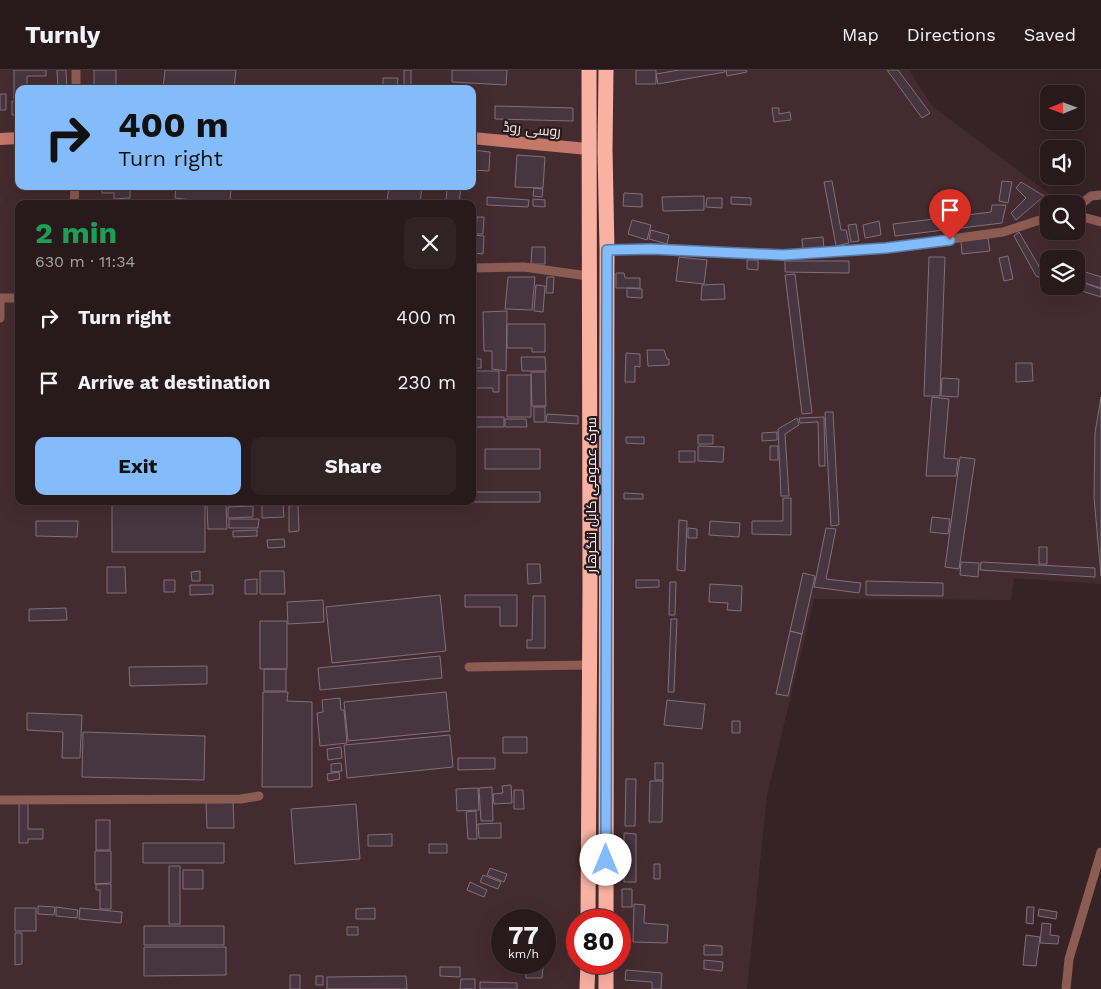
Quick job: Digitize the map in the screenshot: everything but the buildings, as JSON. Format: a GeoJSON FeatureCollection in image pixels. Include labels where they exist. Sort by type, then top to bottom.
{"type":"FeatureCollection","features":[{"type":"Feature","properties":{"kind":"highway","name":"سرک عمومی کابل ننگرهار"},"geometry":{"type":"LineString","coordinates":[[588,909],[589,70]]}},
{"type":"Feature","properties":{"kind":"highway","name":"سرک عمومی کابل ننگرهار"},"geometry":{"type":"LineString","coordinates":[[606,70],[606,909]]}},
{"type":"Feature","properties":{"kind":"highway"},"geometry":{"type":"LineString","coordinates":[[589,510],[607,510]]}},
{"type":"Feature","properties":{"kind":"highway"},"geometry":{"type":"LineString","coordinates":[[587,989],[588,974]]}},
{"type":"Feature","properties":{"kind":"highway"},"geometry":{"type":"LineString","coordinates":[[606,974],[606,989]]}},
{"type":"Feature","properties":{"kind":"main road"},"geometry":{"type":"LineString","coordinates":[[0,139],[15,138]]}},
{"type":"Feature","properties":{"kind":"main road","name":"روسی روڈ"},"geometry":{"type":"LineString","coordinates":[[476,138],[588,149]]}},
{"type":"Feature","properties":{"kind":"street"},"geometry":{"type":"LineString","coordinates":[[76,70],[76,85]]}},
{"type":"Feature","properties":{"kind":"street"},"geometry":{"type":"LineString","coordinates":[[1085,200],[1091,196],[1101,195]]}},
{"type":"Feature","properties":{"kind":"street"},"geometry":{"type":"LineString","coordinates":[[1085,218],[1101,222]]}},
{"type":"Feature","properties":{"kind":"street"},"geometry":{"type":"LineString","coordinates":[[607,250],[651,249],[783,255],[846,251],[901,246],[1003,232],[1040,220]]}},
{"type":"Feature","properties":{"kind":"street"},"geometry":{"type":"LineString","coordinates":[[476,268],[524,267],[588,276]]}},
{"type":"Feature","properties":{"kind":"street"},"geometry":{"type":"LineString","coordinates":[[0,318],[0,298],[15,298]]}},
{"type":"Feature","properties":{"kind":"street"},"geometry":{"type":"LineString","coordinates":[[469,667],[589,665]]}},
{"type":"Feature","properties":{"kind":"street"},"geometry":{"type":"LineString","coordinates":[[0,800],[240,799],[259,796]]}},
{"type":"Feature","properties":{"kind":"street"},"geometry":{"type":"LineString","coordinates":[[1066,989],[1069,959],[1101,852]]}},
{"type":"Feature","properties":{"kind":"shaded area"},"geometry":{"type":"Polygon","coordinates":[[[0,70],[909,70],[932,106],[1051,195],[1040,195],[1040,240],[1085,240],[1085,217],[1101,222],[1101,584],[1014,578],[1011,600],[814,599],[767,796],[747,989],[0,989],[0,70]]]}},
{"type":"Feature","properties":{"kind":"route"},"geometry":{"type":"LineString","coordinates":[[606,860],[607,250],[651,249],[783,255],[886,248],[950,240]]}}]}
